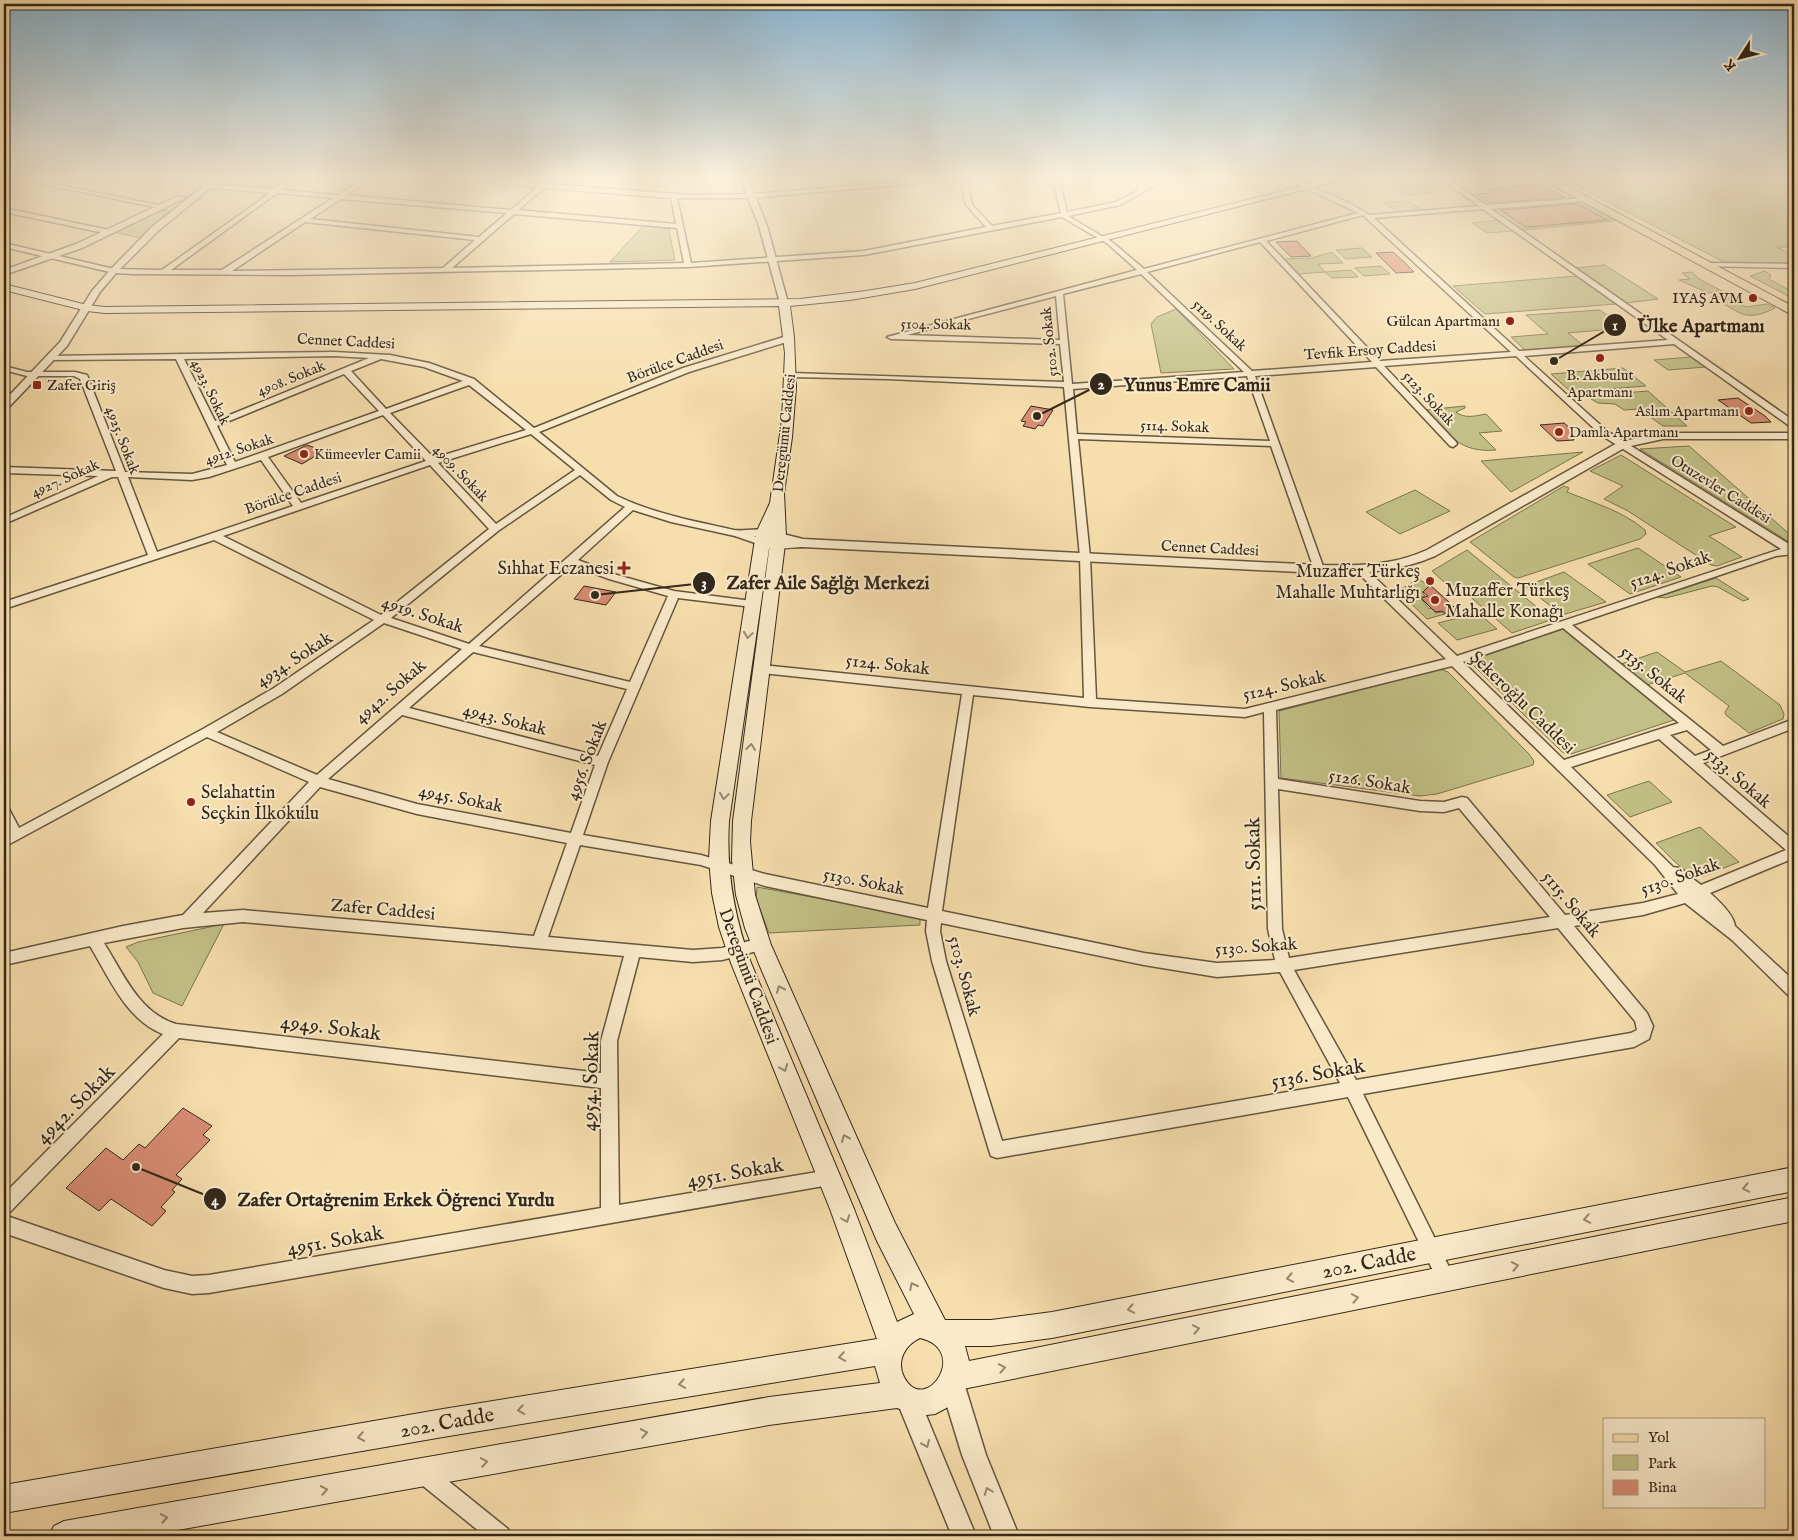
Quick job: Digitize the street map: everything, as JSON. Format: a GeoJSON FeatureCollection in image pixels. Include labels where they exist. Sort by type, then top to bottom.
{"type":"FeatureCollection","features":[{"type":"Feature","properties":{"kind":"main road"},"geometry":{"type":"LineString","coordinates":[[4,287],[87,308],[116,310],[784,303],[845,298],[897,290],[1052,252]]}},
{"type":"Feature","properties":{"kind":"main road"},"geometry":{"type":"LineString","coordinates":[[1687,252],[1712,265]]}},
{"type":"Feature","properties":{"kind":"main road"},"geometry":{"type":"LineString","coordinates":[[1688,252],[1793,309]]}},
{"type":"Feature","properties":{"kind":"main road","name":"Deregümü Caddesi"},"geometry":{"type":"LineString","coordinates":[[784,303],[790,338],[791,375],[789,411],[777,503],[770,539],[752,604],[720,821],[718,865],[721,900],[736,951],[829,1178],[891,1346]]}},
{"type":"Feature","properties":{"kind":"main road","name":"Deregümü Caddesi"},"geometry":{"type":"LineString","coordinates":[[770,539],[762,669],[740,848],[741,874],[748,908],[760,944],[886,1232],[939,1331]]}},
{"type":"Feature","properties":{"kind":"main road","name":"202. Cadde"},"geometry":{"type":"LineString","coordinates":[[939,1331],[991,1333],[1052,1324],[1794,1178]]}},
{"type":"Feature","properties":{"kind":"main road","name":"202. Cadde"},"geometry":{"type":"LineString","coordinates":[[953,1380],[1794,1209]]}},
{"type":"Feature","properties":{"kind":"main road"},"geometry":{"type":"LineString","coordinates":[[919,1325],[939,1331],[954,1351],[956,1360],[953,1380],[944,1394],[937,1400],[925,1403],[913,1402],[904,1396],[893,1386],[888,1373],[888,1359],[891,1346],[898,1335],[908,1328],[919,1325]]}},
{"type":"Feature","properties":{"kind":"main road","name":"202. Cadde"},"geometry":{"type":"LineString","coordinates":[[4,1499],[891,1346]]}},
{"type":"Feature","properties":{"kind":"main road"},"geometry":{"type":"LineString","coordinates":[[64,1536],[769,1411],[904,1396]]}},
{"type":"Feature","properties":{"kind":"street"},"geometry":{"type":"LineString","coordinates":[[35,252],[114,272],[222,273],[688,265],[870,252]]}},
{"type":"Feature","properties":{"kind":"street"},"geometry":{"type":"LineString","coordinates":[[4,273],[63,252]]}},
{"type":"Feature","properties":{"kind":"street"},"geometry":{"type":"LineString","coordinates":[[4,406],[52,358],[94,295],[134,252]]}},
{"type":"Feature","properties":{"kind":"street"},"geometry":{"type":"LineString","coordinates":[[164,272],[192,252]]}},
{"type":"Feature","properties":{"kind":"street"},"geometry":{"type":"LineString","coordinates":[[222,273],[254,252]]}},
{"type":"Feature","properties":{"kind":"street"},"geometry":{"type":"LineString","coordinates":[[446,269],[466,252]]}},
{"type":"Feature","properties":{"kind":"street"},"geometry":{"type":"LineString","coordinates":[[685,252],[688,265]]}},
{"type":"Feature","properties":{"kind":"street"},"geometry":{"type":"LineString","coordinates":[[770,252],[784,303]]}},
{"type":"Feature","properties":{"kind":"street","name":"5119. Sokak"},"geometry":{"type":"LineString","coordinates":[[1121,252],[1250,374],[1319,569]]}},
{"type":"Feature","properties":{"kind":"street","name":"5102. Sokak"},"geometry":{"type":"LineString","coordinates":[[1090,703],[1085,557],[1058,293],[1216,252]]}},
{"type":"Feature","properties":{"kind":"street","name":"5123. Sokak"},"geometry":{"type":"LineString","coordinates":[[1273,252],[1454,444]]}},
{"type":"Feature","properties":{"kind":"street","name":"Otuzevler Caddesi"},"geometry":{"type":"LineString","coordinates":[[1406,252],[1600,429],[1620,444],[1793,550]]}},
{"type":"Feature","properties":{"kind":"street"},"geometry":{"type":"LineString","coordinates":[[1548,252],[1794,425]]}},
{"type":"Feature","properties":{"kind":"street"},"geometry":{"type":"LineString","coordinates":[[1712,265],[1794,266]]}},
{"type":"Feature","properties":{"kind":"street","name":"5104. Sokak"},"geometry":{"type":"LineString","coordinates":[[1058,293],[891,337],[1063,342]]}},
{"type":"Feature","properties":{"kind":"street","name":"Börülce Caddesi"},"geometry":{"type":"LineString","coordinates":[[4,606],[154,557],[430,462],[533,431],[686,370],[790,338]]}},
{"type":"Feature","properties":{"kind":"street","name":"Tevfik Ersoy Caddesi"},"geometry":{"type":"LineString","coordinates":[[791,375],[888,377],[1068,386],[1676,342]]}},
{"type":"Feature","properties":{"kind":"street","name":"Cennet Caddesi"},"geometry":{"type":"LineString","coordinates":[[52,358],[334,354],[381,357],[442,370],[471,381],[487,392],[604,491],[631,506],[738,534],[803,543],[1319,569],[1360,569],[1399,565],[1426,556],[1620,444],[1634,440],[1663,436],[1794,436]]}},
{"type":"Feature","properties":{"kind":"street","name":"4923. Sokak"},"geometry":{"type":"LineString","coordinates":[[178,356],[232,466]]}},
{"type":"Feature","properties":{"kind":"street","name":"4908. Sokak"},"geometry":{"type":"LineString","coordinates":[[212,425],[381,357]]}},
{"type":"Feature","properties":{"kind":"street"},"geometry":{"type":"LineString","coordinates":[[4,368],[36,375]]}},
{"type":"Feature","properties":{"kind":"street","name":"4909. Sokak"},"geometry":{"type":"LineString","coordinates":[[346,371],[495,529]]}},
{"type":"Feature","properties":{"kind":"street","name":"4925. Sokak"},"geometry":{"type":"LineString","coordinates":[[36,375],[82,376],[117,474],[154,557]]}},
{"type":"Feature","properties":{"kind":"street","name":"4912. Sokak"},"geometry":{"type":"LineString","coordinates":[[4,470],[192,477],[263,456],[471,381]]}},
{"type":"Feature","properties":{"kind":"street","name":"5114. Sokak"},"geometry":{"type":"LineString","coordinates":[[1072,436],[1276,444]]}},
{"type":"Feature","properties":{"kind":"street"},"geometry":{"type":"LineString","coordinates":[[263,456],[299,507]]}},
{"type":"Feature","properties":{"kind":"street","name":"4934. Sokak"},"geometry":{"type":"LineString","coordinates":[[4,842],[207,732],[278,691],[383,619],[495,529],[580,471]]}},
{"type":"Feature","properties":{"kind":"street","name":"4927. Sokak"},"geometry":{"type":"LineString","coordinates":[[4,522],[117,474]]}},
{"type":"Feature","properties":{"kind":"street","name":"4942. Sokak"},"geometry":{"type":"LineString","coordinates":[[188,920],[318,781],[631,506]]}},
{"type":"Feature","properties":{"kind":"street","name":"4919. Sokak"},"geometry":{"type":"LineString","coordinates":[[215,536],[357,610],[470,648],[634,687]]}},
{"type":"Feature","properties":{"kind":"street","name":"5124. Sokak"},"geometry":{"type":"LineString","coordinates":[[762,669],[1090,703],[1236,714],[1270,708],[1454,661],[1774,552],[1793,550]]}},
{"type":"Feature","properties":{"kind":"street"},"geometry":{"type":"LineString","coordinates":[[570,561],[626,581],[674,594],[752,604]]}},
{"type":"Feature","properties":{"kind":"street","name":"Şekeroğlu Caddesi"},"geometry":{"type":"LineString","coordinates":[[1360,569],[1794,991]]}},
{"type":"Feature","properties":{"kind":"street","name":"4956. Sokak"},"geometry":{"type":"LineString","coordinates":[[539,942],[602,762],[674,594]]}},
{"type":"Feature","properties":{"kind":"street","name":"5135. Sokak"},"geometry":{"type":"LineString","coordinates":[[1564,624],[1721,751]]}},
{"type":"Feature","properties":{"kind":"street","name":"5103. Sokak"},"geometry":{"type":"LineString","coordinates":[[968,690],[933,931],[938,961],[997,1150]]}},
{"type":"Feature","properties":{"kind":"street","name":"5111. Sokak"},"geometry":{"type":"LineString","coordinates":[[1270,708],[1275,928],[1284,965],[1352,1089],[1446,1279]]}},
{"type":"Feature","properties":{"kind":"street","name":"4943. Sokak"},"geometry":{"type":"LineString","coordinates":[[399,710],[602,762]]}},
{"type":"Feature","properties":{"kind":"street"},"geometry":{"type":"LineString","coordinates":[[1693,762],[1794,723]]}},
{"type":"Feature","properties":{"kind":"street"},"geometry":{"type":"LineString","coordinates":[[1561,765],[1688,725]]}},
{"type":"Feature","properties":{"kind":"street","name":"4945. Sokak"},"geometry":{"type":"LineString","coordinates":[[207,732],[318,781],[417,809],[575,839],[701,860],[718,865]]}},
{"type":"Feature","properties":{"kind":"street","name":"5133. Sokak"},"geometry":{"type":"LineString","coordinates":[[1661,734],[1794,850]]}},
{"type":"Feature","properties":{"kind":"street","name":"5126. Sokak"},"geometry":{"type":"LineString","coordinates":[[1272,783],[1433,808],[1462,802]]}},
{"type":"Feature","properties":{"kind":"street","name":"5115. Sokak"},"geometry":{"type":"LineString","coordinates":[[1462,802],[1640,1016],[1645,1023],[1644,1034]]}},
{"type":"Feature","properties":{"kind":"street"},"geometry":{"type":"LineString","coordinates":[[4,813],[16,834]]}},
{"type":"Feature","properties":{"kind":"street","name":"5130. Sokak"},"geometry":{"type":"LineString","coordinates":[[718,865],[741,874],[1190,967],[1240,970],[1284,965],[1643,909],[1694,894],[1794,850]]}},
{"type":"Feature","properties":{"kind":"street","name":"Zafer Caddesi"},"geometry":{"type":"LineString","coordinates":[[4,960],[188,920],[243,916],[708,956],[760,944]]}},
{"type":"Feature","properties":{"kind":"street","name":"4949. Sokak"},"geometry":{"type":"LineString","coordinates":[[94,940],[142,1014],[151,1021],[176,1031],[608,1081]]}},
{"type":"Feature","properties":{"kind":"street","name":"4954. Sokak"},"geometry":{"type":"LineString","coordinates":[[610,1216],[608,1041],[633,951]]}},
{"type":"Feature","properties":{"kind":"street","name":"4942. Sokak"},"geometry":{"type":"LineString","coordinates":[[4,1206],[176,1031]]}},
{"type":"Feature","properties":{"kind":"street","name":"5136. Sokak"},"geometry":{"type":"LineString","coordinates":[[997,1150],[1634,1040],[1644,1034]]}},
{"type":"Feature","properties":{"kind":"street","name":"4951. Sokak"},"geometry":{"type":"LineString","coordinates":[[4,1224],[164,1279],[192,1285],[209,1284],[829,1178]]}},
{"type":"Feature","properties":{"kind":"street"},"geometry":{"type":"LineString","coordinates":[[953,1380],[974,1455],[1007,1536]]}},
{"type":"Feature","properties":{"kind":"street"},"geometry":{"type":"LineString","coordinates":[[904,1396],[964,1536]]}},
{"type":"Feature","properties":{"kind":"street"},"geometry":{"type":"LineString","coordinates":[[422,1472],[501,1536]]}},
{"type":"Feature","properties":{"kind":"green space"},"geometry":{"type":"Polygon","coordinates":[[[619,252],[673,252],[675,260],[610,262],[619,252]]]}},
{"type":"Feature","properties":{"kind":"green space"},"geometry":{"type":"Polygon","coordinates":[[[1332,252],[1343,263],[1318,264],[1325,272],[1298,274],[1283,259],[1312,258],[1332,252]]]}},
{"type":"Feature","properties":{"kind":"green space"},"geometry":{"type":"Polygon","coordinates":[[[1338,252],[1366,252],[1372,257],[1346,259],[1338,252]]]}},
{"type":"Feature","properties":{"kind":"green space"},"geometry":{"type":"Polygon","coordinates":[[[1704,252],[1786,252],[1794,256],[1794,263],[1724,262],[1704,252]]]}},
{"type":"Feature","properties":{"kind":"green space"},"geometry":{"type":"Polygon","coordinates":[[[1605,265],[1658,299],[1626,303],[1576,268],[1605,265]]]}},
{"type":"Feature","properties":{"kind":"green space"},"geometry":{"type":"Polygon","coordinates":[[[1381,266],[1390,274],[1364,276],[1355,268],[1381,266]]]}},
{"type":"Feature","properties":{"kind":"green space"},"geometry":{"type":"Polygon","coordinates":[[[1351,270],[1358,277],[1332,278],[1325,272],[1351,270]]]}},
{"type":"Feature","properties":{"kind":"green space"},"geometry":{"type":"Polygon","coordinates":[[[1765,271],[1771,275],[1769,279],[1794,293],[1794,299],[1750,276],[1765,271]]]}},
{"type":"Feature","properties":{"kind":"green space"},"geometry":{"type":"Polygon","coordinates":[[[1692,272],[1699,279],[1722,291],[1708,293],[1679,280],[1690,279],[1682,273],[1692,272]]]}},
{"type":"Feature","properties":{"kind":"green space"},"geometry":{"type":"Polygon","coordinates":[[[1577,276],[1616,304],[1485,314],[1453,286],[1577,276]]]}},
{"type":"Feature","properties":{"kind":"green space"},"geometry":{"type":"Polygon","coordinates":[[[1726,296],[1746,307],[1767,304],[1775,308],[1764,313],[1748,315],[1710,297],[1726,296]]]}},
{"type":"Feature","properties":{"kind":"green space"},"geometry":{"type":"Polygon","coordinates":[[[1176,309],[1234,369],[1161,373],[1151,324],[1157,317],[1176,309]]]}},
{"type":"Feature","properties":{"kind":"green space"},"geometry":{"type":"Polygon","coordinates":[[[1600,310],[1624,328],[1568,333],[1584,346],[1525,350],[1511,337],[1548,334],[1526,315],[1600,310]]]}},
{"type":"Feature","properties":{"kind":"green space"},"geometry":{"type":"Polygon","coordinates":[[[1691,357],[1706,367],[1668,370],[1654,360],[1691,357]]]}},
{"type":"Feature","properties":{"kind":"green space"},"geometry":{"type":"Polygon","coordinates":[[[1623,368],[1646,386],[1571,392],[1551,374],[1623,368]]]}},
{"type":"Feature","properties":{"kind":"green space"},"geometry":{"type":"Polygon","coordinates":[[[1648,391],[1687,426],[1663,426],[1639,409],[1624,410],[1615,404],[1598,403],[1586,396],[1648,391]]]}},
{"type":"Feature","properties":{"kind":"green space"},"geometry":{"type":"Polygon","coordinates":[[[1465,406],[1465,408],[1456,412],[1466,416],[1486,414],[1502,431],[1479,433],[1496,450],[1473,449],[1464,445],[1448,434],[1426,410],[1465,406]]]}},
{"type":"Feature","properties":{"kind":"green space"},"geometry":{"type":"Polygon","coordinates":[[[1689,446],[1794,538],[1794,545],[1640,449],[1689,446]]]}},
{"type":"Feature","properties":{"kind":"green space"},"geometry":{"type":"Polygon","coordinates":[[[1583,452],[1511,492],[1481,461],[1583,452]]]}},
{"type":"Feature","properties":{"kind":"green space"},"geometry":{"type":"Polygon","coordinates":[[[1621,455],[1736,527],[1709,536],[1742,557],[1717,566],[1711,565],[1628,511],[1604,499],[1623,486],[1590,471],[1621,455]]]}},
{"type":"Feature","properties":{"kind":"green space"},"geometry":{"type":"Polygon","coordinates":[[[1564,486],[1569,488],[1567,492],[1608,508],[1636,523],[1645,530],[1646,534],[1640,539],[1518,578],[1514,577],[1470,542],[1564,486]]]}},
{"type":"Feature","properties":{"kind":"green space"},"geometry":{"type":"Polygon","coordinates":[[[1415,490],[1450,511],[1400,534],[1366,512],[1415,490]]]}},
{"type":"Feature","properties":{"kind":"green space"},"geometry":{"type":"Polygon","coordinates":[[[1638,548],[1681,577],[1630,594],[1588,564],[1638,548]]]}},
{"type":"Feature","properties":{"kind":"green space"},"geometry":{"type":"Polygon","coordinates":[[[1467,550],[1551,620],[1512,633],[1466,593],[1455,592],[1432,571],[1467,550]]]}},
{"type":"Feature","properties":{"kind":"green space"},"geometry":{"type":"Polygon","coordinates":[[[1564,572],[1606,602],[1562,615],[1525,586],[1564,572]]]}},
{"type":"Feature","properties":{"kind":"green space"},"geometry":{"type":"Polygon","coordinates":[[[1716,578],[1749,599],[1743,601],[1718,587],[1712,586],[1666,598],[1657,597],[1716,578]]]}},
{"type":"Feature","properties":{"kind":"green space"},"geometry":{"type":"Polygon","coordinates":[[[1418,579],[1430,586],[1428,591],[1422,592],[1425,596],[1420,597],[1429,609],[1431,608],[1436,613],[1442,612],[1445,614],[1427,619],[1398,591],[1418,579]]]}},
{"type":"Feature","properties":{"kind":"green space"},"geometry":{"type":"Polygon","coordinates":[[[1478,613],[1497,629],[1457,640],[1438,623],[1478,613]]]}},
{"type":"Feature","properties":{"kind":"green space"},"geometry":{"type":"Polygon","coordinates":[[[1563,629],[1674,720],[1568,755],[1562,752],[1472,664],[1473,659],[1563,629]]]}},
{"type":"Feature","properties":{"kind":"green space"},"geometry":{"type":"Polygon","coordinates":[[[1657,652],[1685,672],[1721,661],[1780,705],[1784,714],[1783,719],[1749,733],[1726,715],[1725,712],[1729,706],[1685,673],[1647,685],[1621,664],[1657,652]]]}},
{"type":"Feature","properties":{"kind":"green space"},"geometry":{"type":"Polygon","coordinates":[[[1440,669],[1448,672],[1529,754],[1534,761],[1533,765],[1437,794],[1420,796],[1281,778],[1279,711],[1440,669]]]}},
{"type":"Feature","properties":{"kind":"green space"},"geometry":{"type":"Polygon","coordinates":[[[1649,781],[1672,802],[1630,817],[1607,795],[1649,781]]]}},
{"type":"Feature","properties":{"kind":"green space"},"geometry":{"type":"Polygon","coordinates":[[[1700,827],[1739,862],[1704,876],[1697,875],[1684,869],[1656,843],[1700,827]]]}},
{"type":"Feature","properties":{"kind":"green space"},"geometry":{"type":"Polygon","coordinates":[[[757,887],[920,917],[920,925],[769,933],[756,899],[757,887]]]}},
{"type":"Feature","properties":{"kind":"green space"},"geometry":{"type":"Polygon","coordinates":[[[224,924],[182,1006],[153,993],[138,962],[126,947],[138,942],[224,924]]]}},
{"type":"Feature","properties":{"kind":"building"},"geometry":{"type":"Polygon","coordinates":[[[1286,252],[1307,252],[1311,256],[1291,257],[1286,252]]]}},
{"type":"Feature","properties":{"kind":"building"},"geometry":{"type":"Polygon","coordinates":[[[1393,252],[1414,272],[1396,273],[1376,253],[1393,252]]]}},
{"type":"Feature","properties":{"kind":"building","name":"Aslım Apartmanı"},"geometry":{"type":"Polygon","coordinates":[[[1738,398],[1771,422],[1751,423],[1718,400],[1738,398]]]}},
{"type":"Feature","properties":{"kind":"building"},"geometry":{"type":"Polygon","coordinates":[[[1031,406],[1053,410],[1043,426],[1038,425],[1035,429],[1023,426],[1026,422],[1021,421],[1031,406]]]}},
{"type":"Feature","properties":{"kind":"building","name":"Damla Apartmanı"},"geometry":{"type":"Polygon","coordinates":[[[1564,423],[1570,428],[1574,440],[1557,441],[1540,425],[1564,423]]]}},
{"type":"Feature","properties":{"kind":"building","name":"Kümeevler Camii"},"geometry":{"type":"Polygon","coordinates":[[[307,445],[324,451],[302,464],[284,456],[307,445]]]}},
{"type":"Feature","properties":{"kind":"building","name":"Muzaffer Türkeş Mahalle Konağı"},"geometry":{"type":"Polygon","coordinates":[[[1430,585],[1458,611],[1446,614],[1442,611],[1436,612],[1431,608],[1421,598],[1428,596],[1423,592],[1430,585]]]}},
{"type":"Feature","properties":{"kind":"building"},"geometry":{"type":"Polygon","coordinates":[[[584,586],[616,592],[606,605],[574,599],[584,586]]]}},
{"type":"Feature","properties":{"kind":"building"},"geometry":{"type":"Polygon","coordinates":[[[183,1108],[212,1126],[203,1135],[210,1140],[176,1175],[182,1179],[172,1190],[175,1192],[161,1207],[166,1211],[152,1226],[111,1199],[99,1211],[66,1188],[106,1148],[123,1160],[139,1144],[145,1148],[183,1108]]]}},
{"type":"Feature","properties":{"kind":"place","name":"IYAŞ AVM"},"geometry":{"type":"Point","coordinates":[1753,298]}},
{"type":"Feature","properties":{"kind":"place","name":"Gülcan Apartmanı"},"geometry":{"type":"Point","coordinates":[1510,321]}},
{"type":"Feature","properties":{"kind":"place","name":"B. Akbulut Apartmanı"},"geometry":{"type":"Point","coordinates":[1600,358]}},
{"type":"Feature","properties":{"kind":"place","name":"Ülke Apartmanı"},"geometry":{"type":"Point","coordinates":[1554,361]}},
{"type":"Feature","properties":{"kind":"place","name":"Zafer Giriş"},"geometry":{"type":"Point","coordinates":[37,385]}},
{"type":"Feature","properties":{"kind":"place","name":"Aslım Apartmanı"},"geometry":{"type":"Point","coordinates":[1749,411]}},
{"type":"Feature","properties":{"kind":"place","name":"Yunus Emre Camii"},"geometry":{"type":"Point","coordinates":[1037,416]}},
{"type":"Feature","properties":{"kind":"place","name":"Damla Apartmanı"},"geometry":{"type":"Point","coordinates":[1559,432]}},
{"type":"Feature","properties":{"kind":"place","name":"Kümeevler Camii"},"geometry":{"type":"Point","coordinates":[304,454]}},
{"type":"Feature","properties":{"kind":"place","name":"Sıhhat Eczanesi"},"geometry":{"type":"Point","coordinates":[624,568]}},
{"type":"Feature","properties":{"kind":"place","name":"Muzaffer Türkeş Mahalle Muhtarlığı"},"geometry":{"type":"Point","coordinates":[1430,581]}},
{"type":"Feature","properties":{"kind":"place","name":"Zafer Aile Sağlğı Merkezi"},"geometry":{"type":"Point","coordinates":[595,595]}},
{"type":"Feature","properties":{"kind":"place","name":"Muzaffer Türkeş Mahalle Konağı"},"geometry":{"type":"Point","coordinates":[1435,600]}},
{"type":"Feature","properties":{"kind":"place","name":"Selahattin Seçkin İlkokulu"},"geometry":{"type":"Point","coordinates":[191,802]}},
{"type":"Feature","properties":{"kind":"place","name":"Zafer Ortağrenim Erkek Öğrenci Yurdu"},"geometry":{"type":"Point","coordinates":[136,1167]}}]}
